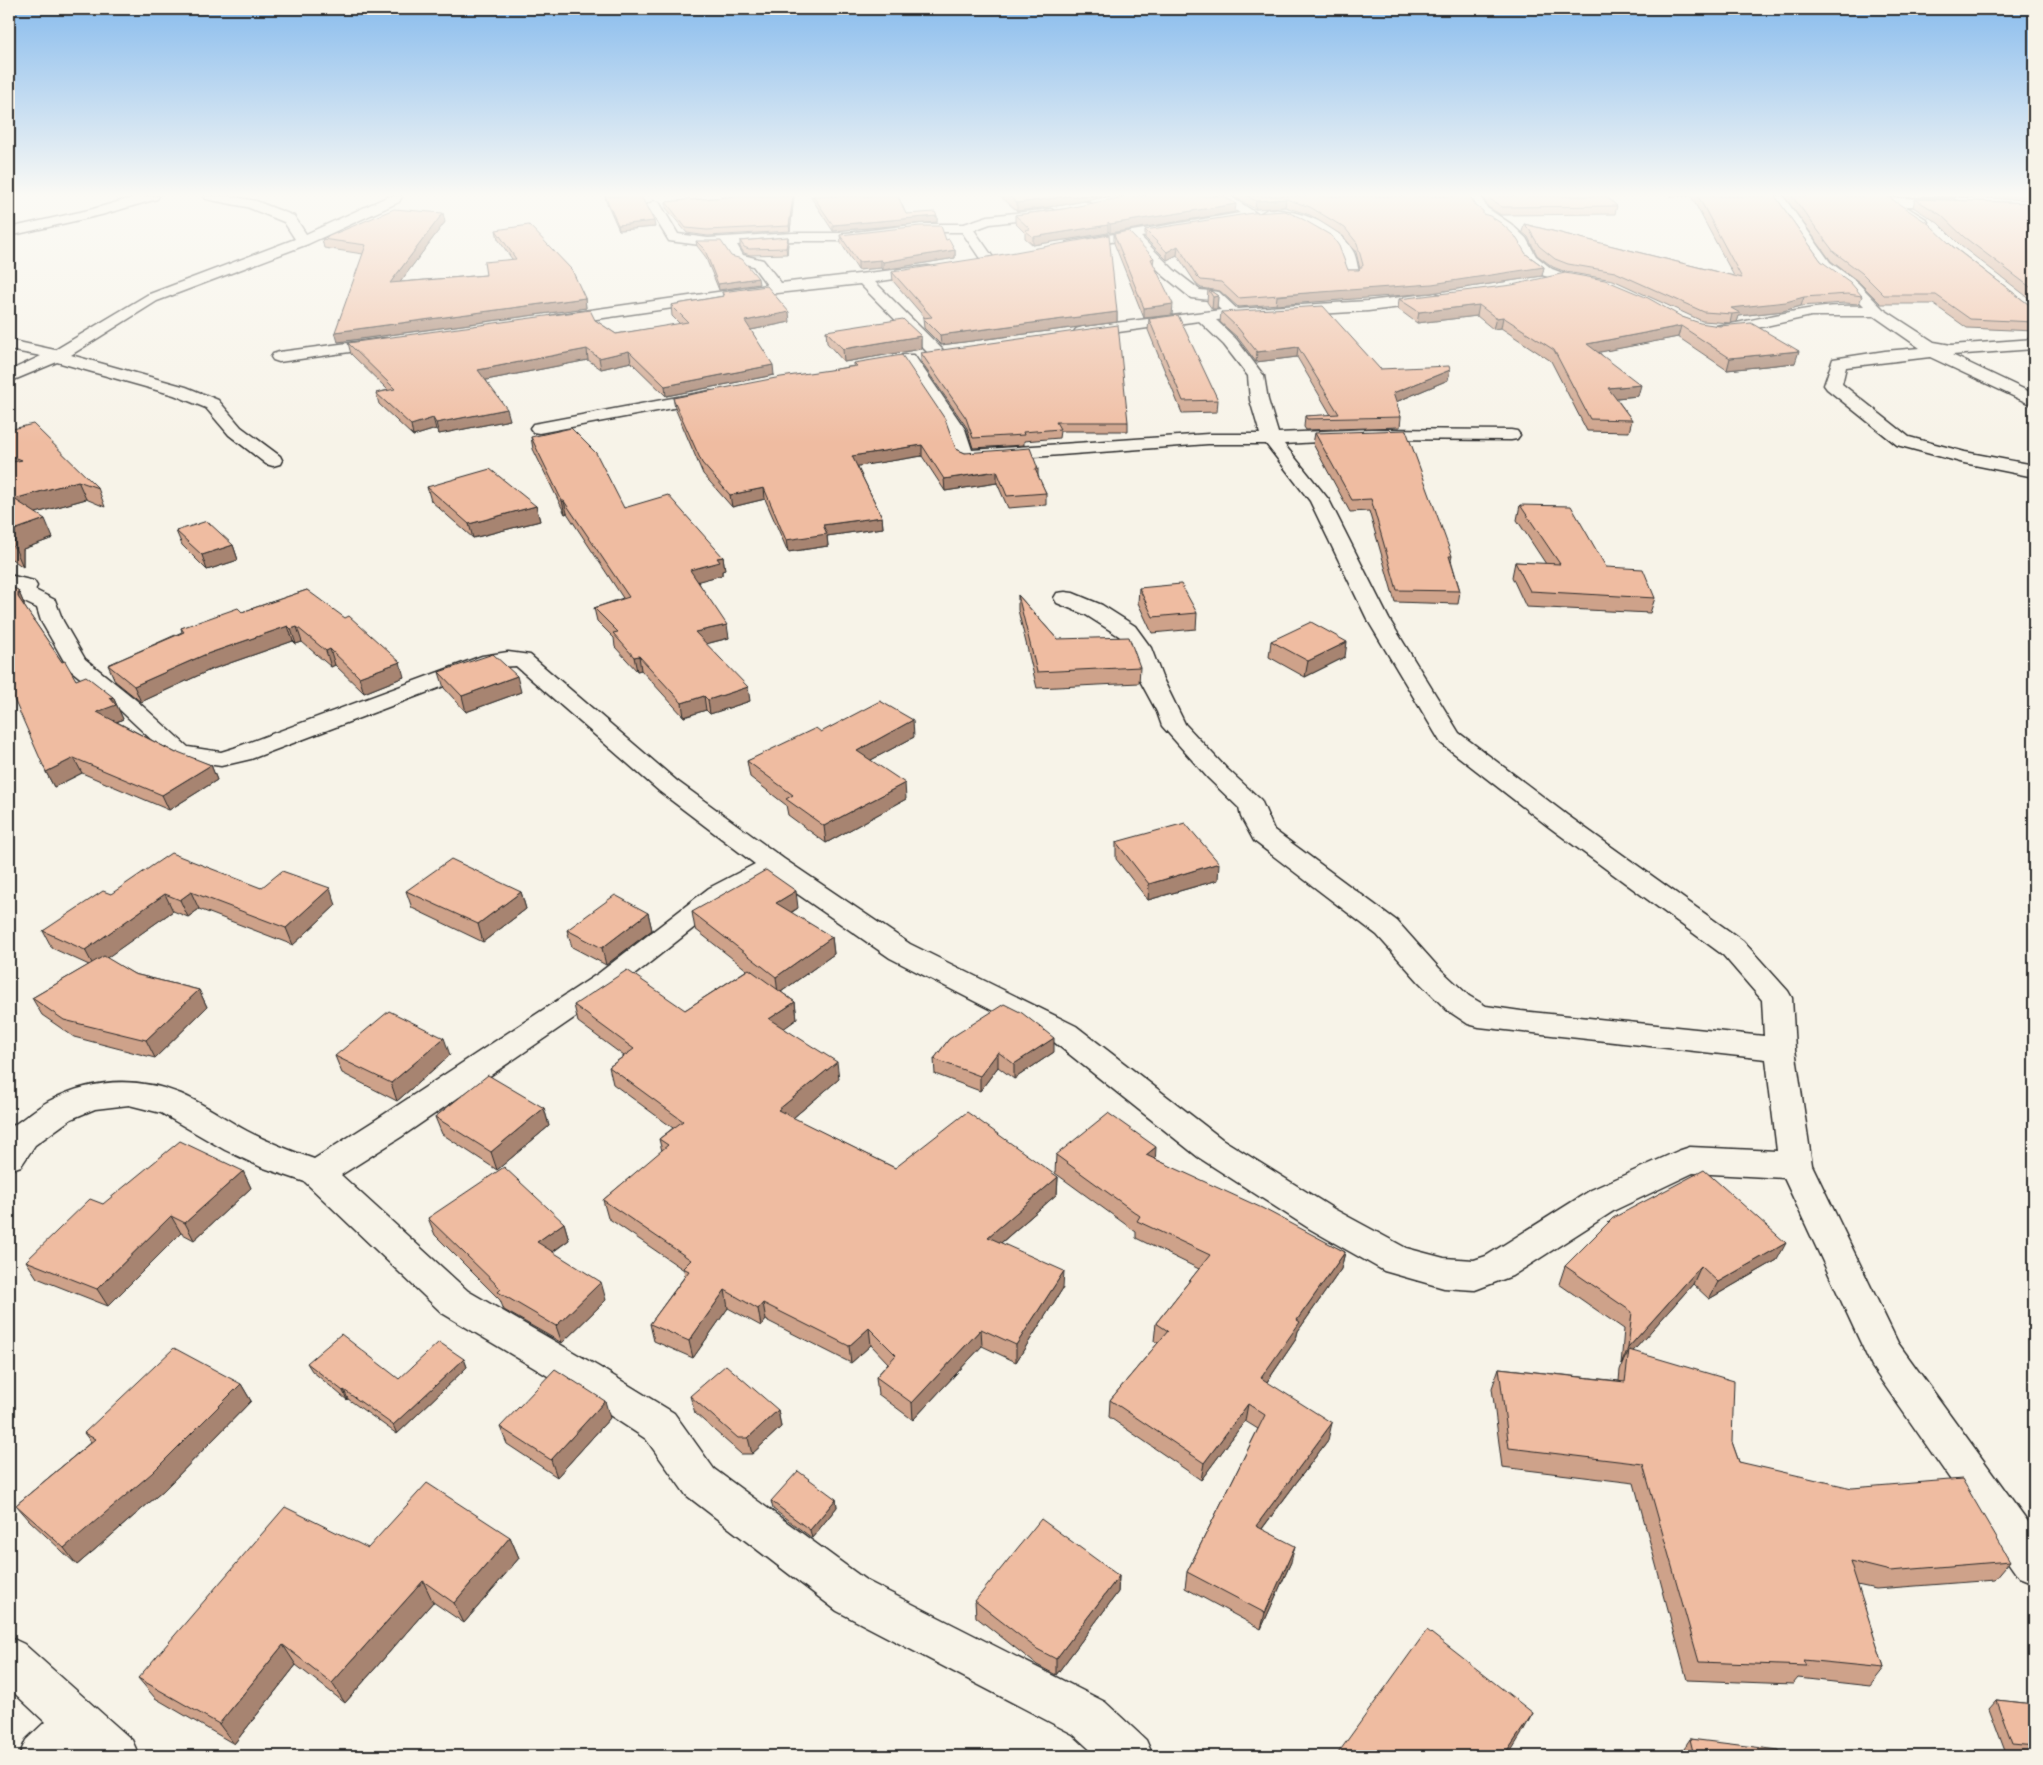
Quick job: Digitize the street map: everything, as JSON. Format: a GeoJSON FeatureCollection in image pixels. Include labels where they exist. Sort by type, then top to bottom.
{"type":"FeatureCollection","features":[{"type":"Feature","properties":{"kind":"street"},"geometry":{"type":"LineString","coordinates":[[9,377],[69,350],[152,298],[204,278]]}},
{"type":"Feature","properties":{"kind":"street"},"geometry":{"type":"LineString","coordinates":[[770,278],[777,288]]}},
{"type":"Feature","properties":{"kind":"street"},"geometry":{"type":"LineString","coordinates":[[544,322],[777,288],[868,278]]}},
{"type":"Feature","properties":{"kind":"street"},"geometry":{"type":"LineString","coordinates":[[1176,278],[1196,295],[1214,296],[1233,314]]}},
{"type":"Feature","properties":{"kind":"street"},"geometry":{"type":"LineString","coordinates":[[1537,283],[1571,280],[1566,278]]}},
{"type":"Feature","properties":{"kind":"street"},"geometry":{"type":"LineString","coordinates":[[1843,278],[1853,286],[1878,312],[1939,350],[2034,401]]}},
{"type":"Feature","properties":{"kind":"street"},"geometry":{"type":"LineString","coordinates":[[864,279],[936,352]]}},
{"type":"Feature","properties":{"kind":"street"},"geometry":{"type":"LineString","coordinates":[[1064,335],[1203,316],[1368,306],[1455,296]]}},
{"type":"Feature","properties":{"kind":"street"},"geometry":{"type":"LineString","coordinates":[[1698,327],[1717,330],[1739,329],[1801,313],[1845,310],[1878,312]]}},
{"type":"Feature","properties":{"kind":"street"},"geometry":{"type":"LineString","coordinates":[[1203,316],[1230,342],[1256,376],[1259,400],[1271,439],[1319,500],[1378,619],[1450,738],[1558,821],[1733,948],[1777,998],[1780,1049],[1795,1165],[1885,1355],[2034,1564]]}},
{"type":"Feature","properties":{"kind":"street"},"geometry":{"type":"LineString","coordinates":[[279,357],[397,341]]}},
{"type":"Feature","properties":{"kind":"street"},"geometry":{"type":"LineString","coordinates":[[2034,344],[1939,350],[1838,363],[1833,385],[1903,441],[1964,457],[1992,461],[2034,471]]}},
{"type":"Feature","properties":{"kind":"street"},"geometry":{"type":"LineString","coordinates":[[9,345],[42,350],[55,356],[180,391],[212,404],[235,432],[274,460]]}},
{"type":"Feature","properties":{"kind":"street"},"geometry":{"type":"LineString","coordinates":[[956,350],[936,352],[900,360],[956,429],[965,456],[1208,439],[1271,439],[1371,434],[1511,435]]}},
{"type":"Feature","properties":{"kind":"street"},"geometry":{"type":"LineString","coordinates":[[539,428],[722,393]]}},
{"type":"Feature","properties":{"kind":"street"},"geometry":{"type":"LineString","coordinates":[[9,580],[26,586],[24,593],[47,605],[52,621],[76,663],[128,705],[181,754],[206,758],[221,758],[242,754],[490,661],[522,660],[668,786],[774,865],[900,952],[1065,1034],[1210,1148],[1322,1219],[1397,1261],[1444,1273],[1475,1275],[1499,1266],[1604,1200],[1690,1160],[1795,1165]]}},
{"type":"Feature","properties":{"kind":"street"},"geometry":{"type":"LineString","coordinates":[[1065,598],[1094,610],[1127,631],[1140,648],[1150,677],[1169,712],[1174,726],[1217,774],[1252,806],[1254,817],[1264,835],[1387,928],[1429,975],[1458,1003],[1479,1016],[1521,1022],[1780,1049]]}},
{"type":"Feature","properties":{"kind":"street"},"geometry":{"type":"LineString","coordinates":[[317,1173],[388,1128],[608,980],[719,894],[774,865]]}},
{"type":"Feature","properties":{"kind":"street"},"geometry":{"type":"LineString","coordinates":[[9,1157],[23,1136],[60,1110],[91,1097],[129,1093],[170,1103],[266,1155],[317,1173],[455,1302],[586,1378],[660,1426],[700,1482],[852,1596],[1089,1718],[1130,1756]]}},
{"type":"Feature","properties":{"kind":"street"},"geometry":{"type":"LineString","coordinates":[[9,1660],[116,1756]]}},
{"type":"Feature","properties":{"kind":"street"},"geometry":{"type":"LineString","coordinates":[[42,1756],[78,1722]]}},
{"type":"Feature","properties":{"kind":"building"},"geometry":{"type":"Polygon","coordinates":[[[354,278],[394,278],[390,283],[446,278],[576,278],[585,298],[335,332],[354,278]]]}},
{"type":"Feature","properties":{"kind":"building"},"geometry":{"type":"Polygon","coordinates":[[[716,278],[756,278],[718,284],[716,278]]]}},
{"type":"Feature","properties":{"kind":"building"},"geometry":{"type":"Polygon","coordinates":[[[898,278],[1114,278],[1117,312],[940,335],[923,318],[932,317],[898,278]]]}},
{"type":"Feature","properties":{"kind":"building"},"geometry":{"type":"Polygon","coordinates":[[[1132,278],[1160,278],[1173,304],[1144,308],[1132,278]]]}},
{"type":"Feature","properties":{"kind":"building"},"geometry":{"type":"Polygon","coordinates":[[[1199,278],[1469,278],[1432,284],[1238,298],[1221,282],[1199,278]]]}},
{"type":"Feature","properties":{"kind":"building"},"geometry":{"type":"Polygon","coordinates":[[[1541,278],[1605,280],[1648,298],[1682,317],[1700,323],[1720,326],[1751,323],[1799,351],[1730,358],[1681,326],[1587,344],[1641,385],[1608,388],[1632,420],[1590,419],[1554,350],[1503,317],[1496,318],[1479,305],[1419,312],[1399,299],[1512,285],[1541,278]]]}},
{"type":"Feature","properties":{"kind":"building"},"geometry":{"type":"Polygon","coordinates":[[[1629,278],[1845,278],[1862,296],[1848,294],[1804,297],[1786,302],[1731,308],[1740,313],[1704,312],[1629,278]]]}},
{"type":"Feature","properties":{"kind":"building"},"geometry":{"type":"Polygon","coordinates":[[[1867,278],[1994,278],[2034,307],[2034,322],[1970,319],[1936,295],[1884,295],[1867,278]]]}},
{"type":"Feature","properties":{"kind":"building"},"geometry":{"type":"Polygon","coordinates":[[[2019,278],[2034,278],[2034,290],[2019,278]]]}},
{"type":"Feature","properties":{"kind":"building"},"geometry":{"type":"Polygon","coordinates":[[[767,286],[789,312],[745,321],[773,365],[665,386],[629,351],[599,358],[587,349],[478,370],[507,409],[436,423],[433,418],[411,425],[376,393],[395,389],[348,343],[590,310],[595,320],[616,334],[688,322],[671,305],[724,296],[722,292],[767,286]]]}},
{"type":"Feature","properties":{"kind":"building"},"geometry":{"type":"Polygon","coordinates":[[[1208,289],[1218,296],[1213,297],[1208,289]]]}},
{"type":"Feature","properties":{"kind":"building"},"geometry":{"type":"Polygon","coordinates":[[[1323,306],[1380,369],[1449,366],[1450,370],[1393,393],[1401,417],[1307,419],[1305,416],[1339,414],[1298,347],[1257,352],[1238,328],[1221,312],[1323,306]]]}},
{"type":"Feature","properties":{"kind":"building"},"geometry":{"type":"Polygon","coordinates":[[[1178,315],[1218,400],[1183,401],[1149,319],[1178,315]]]}},
{"type":"Feature","properties":{"kind":"building"},"geometry":{"type":"Polygon","coordinates":[[[903,319],[921,336],[843,349],[826,331],[903,319]]]}},
{"type":"Feature","properties":{"kind":"building"},"geometry":{"type":"Polygon","coordinates":[[[1118,325],[1128,422],[1056,422],[1060,429],[1023,432],[1024,435],[973,438],[966,418],[921,353],[1118,325]]]}},
{"type":"Feature","properties":{"kind":"building"},"geometry":{"type":"Polygon","coordinates":[[[902,355],[945,419],[956,449],[965,453],[1030,448],[1038,469],[1035,469],[1046,493],[1007,496],[997,471],[944,479],[922,445],[852,456],[882,517],[823,525],[827,534],[786,540],[764,488],[730,495],[702,463],[673,398],[781,377],[857,366],[854,363],[902,355]]]}},
{"type":"Feature","properties":{"kind":"building"},"geometry":{"type":"Polygon","coordinates":[[[33,424],[98,488],[78,481],[14,499],[45,519],[14,530],[15,548],[9,544],[9,463],[22,460],[9,455],[9,430],[33,424]]]}},
{"type":"Feature","properties":{"kind":"building"},"geometry":{"type":"Polygon","coordinates":[[[571,428],[596,453],[624,508],[668,495],[723,557],[717,558],[720,562],[690,570],[727,625],[695,632],[748,687],[708,700],[704,696],[682,703],[639,656],[634,657],[613,633],[618,632],[594,608],[629,597],[564,501],[562,501],[531,437],[571,428]]]}},
{"type":"Feature","properties":{"kind":"building"},"geometry":{"type":"Polygon","coordinates":[[[1406,430],[1452,556],[1449,556],[1460,591],[1397,590],[1371,499],[1352,500],[1315,433],[1406,430]]]}},
{"type":"Feature","properties":{"kind":"building"},"geometry":{"type":"Polygon","coordinates":[[[490,469],[536,506],[469,524],[427,487],[490,469]]]}},
{"type":"Feature","properties":{"kind":"building"},"geometry":{"type":"Polygon","coordinates":[[[1520,505],[1571,506],[1606,567],[1643,569],[1655,598],[1530,591],[1515,562],[1560,564],[1520,505]]]}},
{"type":"Feature","properties":{"kind":"building"},"geometry":{"type":"Polygon","coordinates":[[[207,521],[233,545],[202,555],[176,531],[207,521]]]}},
{"type":"Feature","properties":{"kind":"building"},"geometry":{"type":"Polygon","coordinates":[[[1181,584],[1197,613],[1153,617],[1139,588],[1181,584]]]}},
{"type":"Feature","properties":{"kind":"building"},"geometry":{"type":"Polygon","coordinates":[[[9,586],[18,590],[18,597],[62,662],[65,661],[76,680],[86,676],[113,697],[110,698],[116,705],[97,712],[176,753],[178,752],[211,765],[162,795],[74,758],[46,772],[9,688],[9,586]]]}},
{"type":"Feature","properties":{"kind":"building"},"geometry":{"type":"Polygon","coordinates":[[[307,590],[345,618],[349,616],[400,662],[359,677],[330,649],[326,651],[297,627],[291,629],[288,626],[204,655],[134,686],[108,665],[184,632],[181,628],[238,608],[242,612],[307,590]]]}},
{"type":"Feature","properties":{"kind":"building"},"geometry":{"type":"Polygon","coordinates":[[[1018,595],[1057,639],[1129,637],[1140,667],[1037,672],[1018,595]]]}},
{"type":"Feature","properties":{"kind":"building"},"geometry":{"type":"Polygon","coordinates":[[[1311,622],[1347,642],[1308,661],[1271,641],[1311,622]]]}},
{"type":"Feature","properties":{"kind":"building"},"geometry":{"type":"Polygon","coordinates":[[[493,654],[517,676],[462,696],[439,672],[493,654]]]}},
{"type":"Feature","properties":{"kind":"building"},"geometry":{"type":"Polygon","coordinates":[[[880,701],[913,720],[857,751],[905,783],[824,826],[786,799],[793,795],[747,761],[816,728],[821,732],[880,701]]]}},
{"type":"Feature","properties":{"kind":"building"},"geometry":{"type":"Polygon","coordinates":[[[1185,823],[1219,863],[1149,884],[1116,842],[1185,823]]]}},
{"type":"Feature","properties":{"kind":"building"},"geometry":{"type":"Polygon","coordinates":[[[171,853],[261,888],[282,871],[330,888],[286,928],[191,892],[180,900],[165,894],[85,950],[43,931],[103,891],[111,894],[171,853]]]}},
{"type":"Feature","properties":{"kind":"building"},"geometry":{"type":"Polygon","coordinates":[[[451,859],[521,892],[478,924],[406,891],[451,859]]]}},
{"type":"Feature","properties":{"kind":"building"},"geometry":{"type":"Polygon","coordinates":[[[766,870],[796,891],[776,903],[832,937],[776,977],[692,912],[766,870]]]}},
{"type":"Feature","properties":{"kind":"building"},"geometry":{"type":"Polygon","coordinates":[[[615,895],[648,913],[602,948],[567,930],[615,895]]]}},
{"type":"Feature","properties":{"kind":"building"},"geometry":{"type":"Polygon","coordinates":[[[104,956],[134,974],[199,990],[146,1040],[64,1020],[32,998],[104,956]]]}},
{"type":"Feature","properties":{"kind":"building"},"geometry":{"type":"Polygon","coordinates":[[[749,969],[795,1002],[769,1019],[837,1062],[778,1110],[895,1168],[967,1112],[1058,1177],[988,1237],[1064,1271],[1016,1345],[981,1329],[912,1403],[876,1377],[896,1355],[869,1328],[849,1346],[763,1303],[758,1309],[725,1290],[689,1341],[650,1324],[689,1271],[683,1268],[691,1260],[603,1200],[668,1145],[659,1139],[683,1121],[609,1067],[634,1049],[574,1005],[627,970],[685,1010],[749,969]]]}},
{"type":"Feature","properties":{"kind":"building"},"geometry":{"type":"Polygon","coordinates":[[[1004,1004],[1022,1013],[1054,1038],[1014,1064],[998,1052],[980,1076],[934,1059],[949,1039],[1004,1004]]]}},
{"type":"Feature","properties":{"kind":"building"},"geometry":{"type":"Polygon","coordinates":[[[389,1011],[444,1038],[391,1083],[335,1056],[389,1011]]]}},
{"type":"Feature","properties":{"kind":"building"},"geometry":{"type":"Polygon","coordinates":[[[488,1075],[544,1108],[491,1152],[435,1117],[488,1075]]]}},
{"type":"Feature","properties":{"kind":"building"},"geometry":{"type":"Polygon","coordinates":[[[1108,1113],[1156,1147],[1146,1155],[1262,1208],[1345,1252],[1297,1320],[1300,1322],[1261,1378],[1332,1423],[1256,1526],[1295,1546],[1265,1613],[1187,1572],[1265,1415],[1248,1404],[1204,1463],[1110,1400],[1168,1331],[1156,1323],[1210,1255],[1137,1221],[1140,1216],[1056,1155],[1108,1113]]]}},
{"type":"Feature","properties":{"kind":"building"},"geometry":{"type":"Polygon","coordinates":[[[180,1141],[243,1171],[185,1223],[171,1216],[97,1289],[26,1261],[90,1199],[103,1204],[180,1141]]]}},
{"type":"Feature","properties":{"kind":"building"},"geometry":{"type":"Polygon","coordinates":[[[504,1167],[564,1223],[537,1242],[601,1282],[556,1326],[498,1292],[501,1289],[428,1218],[504,1167]]]}},
{"type":"Feature","properties":{"kind":"building"},"geometry":{"type":"Polygon","coordinates":[[[1704,1170],[1786,1243],[1718,1282],[1701,1266],[1628,1348],[1632,1312],[1565,1266],[1613,1218],[1704,1170]]]}},
{"type":"Feature","properties":{"kind":"building"},"geometry":{"type":"Polygon","coordinates":[[[341,1334],[399,1379],[439,1342],[464,1359],[393,1425],[343,1391],[307,1363],[341,1334]]]}},
{"type":"Feature","properties":{"kind":"building"},"geometry":{"type":"Polygon","coordinates":[[[174,1348],[241,1384],[152,1473],[64,1548],[16,1505],[95,1439],[84,1433],[174,1348]]]}},
{"type":"Feature","properties":{"kind":"building"},"geometry":{"type":"Polygon","coordinates":[[[1629,1350],[1734,1381],[1732,1442],[1739,1462],[1852,1488],[1962,1479],[2010,1561],[1890,1571],[1850,1561],[1884,1668],[1804,1660],[1807,1666],[1699,1662],[1643,1464],[1509,1448],[1499,1368],[1625,1382],[1629,1350]]]}},
{"type":"Feature","properties":{"kind":"building"},"geometry":{"type":"Polygon","coordinates":[[[726,1365],[778,1410],[748,1438],[738,1438],[690,1396],[726,1365]]]}},
{"type":"Feature","properties":{"kind":"building"},"geometry":{"type":"Polygon","coordinates":[[[555,1369],[605,1401],[551,1460],[500,1427],[555,1369]]]}},
{"type":"Feature","properties":{"kind":"building"},"geometry":{"type":"Polygon","coordinates":[[[798,1471],[836,1499],[810,1530],[771,1501],[798,1471]]]}},
{"type":"Feature","properties":{"kind":"building"},"geometry":{"type":"Polygon","coordinates":[[[427,1483],[510,1537],[454,1603],[423,1581],[332,1683],[283,1645],[219,1724],[138,1678],[285,1507],[368,1548],[427,1483]]]}},
{"type":"Feature","properties":{"kind":"building"},"geometry":{"type":"Polygon","coordinates":[[[1041,1519],[1119,1576],[1056,1659],[1037,1649],[975,1601],[1041,1519]]]}},
{"type":"Feature","properties":{"kind":"building"},"geometry":{"type":"Polygon","coordinates":[[[1427,1630],[1533,1713],[1504,1756],[1336,1756],[1427,1630]]]}},
{"type":"Feature","properties":{"kind":"building"},"geometry":{"type":"Polygon","coordinates":[[[1996,1700],[2034,1704],[2034,1746],[2012,1744],[1996,1700]]]}},
{"type":"Feature","properties":{"kind":"building"},"geometry":{"type":"Polygon","coordinates":[[[1690,1739],[1779,1750],[1781,1756],[1694,1756],[1690,1739]]]}}]}
